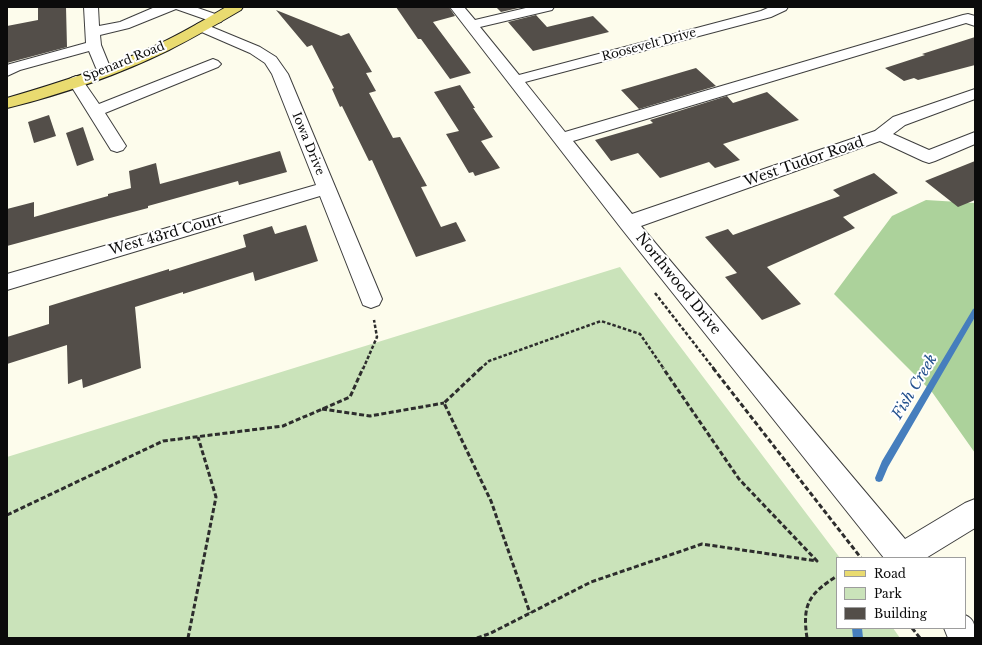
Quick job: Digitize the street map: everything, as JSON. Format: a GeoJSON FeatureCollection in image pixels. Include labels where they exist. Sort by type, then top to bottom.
{"type":"FeatureCollection","features":[{"type":"Feature","properties":{"kind":"main road","name":"Spenard Road"},"geometry":{"type":"LineString","coordinates":[[7,103],[104,72],[155,51],[236,7]]}},
{"type":"Feature","properties":{"kind":"street"},"geometry":{"type":"LineString","coordinates":[[91,7],[93,39],[104,72]]}},
{"type":"Feature","properties":{"kind":"street"},"geometry":{"type":"LineString","coordinates":[[7,71],[93,39],[167,7]]}},
{"type":"Feature","properties":{"kind":"street","name":"Iowa Drive"},"geometry":{"type":"LineString","coordinates":[[182,7],[271,60],[280,74],[371,299]]}},
{"type":"Feature","properties":{"kind":"street","name":"Northwood Drive"},"geometry":{"type":"LineString","coordinates":[[457,7],[472,24],[628,223],[902,557]]}},
{"type":"Feature","properties":{"kind":"street"},"geometry":{"type":"LineString","coordinates":[[472,24],[546,7]]}},
{"type":"Feature","properties":{"kind":"street","name":"Roosevelt Drive"},"geometry":{"type":"LineString","coordinates":[[516,80],[766,14],[782,7]]}},
{"type":"Feature","properties":{"kind":"street"},"geometry":{"type":"LineString","coordinates":[[562,139],[968,18],[975,22]]}},
{"type":"Feature","properties":{"kind":"street"},"geometry":{"type":"LineString","coordinates":[[96,110],[213,64]]}},
{"type":"Feature","properties":{"kind":"street"},"geometry":{"type":"LineString","coordinates":[[76,81],[96,110],[117,146]]}},
{"type":"Feature","properties":{"kind":"street","name":"West Tudor Road"},"geometry":{"type":"LineString","coordinates":[[628,223],[881,135],[899,121],[974,95]]}},
{"type":"Feature","properties":{"kind":"street"},"geometry":{"type":"LineString","coordinates":[[881,135],[929,157],[975,138]]}},
{"type":"Feature","properties":{"kind":"street","name":"West 43rd Court"},"geometry":{"type":"LineString","coordinates":[[7,282],[326,188]]}},
{"type":"Feature","properties":{"kind":"street"},"geometry":{"type":"LineString","coordinates":[[902,557],[975,513]]}},
{"type":"Feature","properties":{"kind":"street"},"geometry":{"type":"LineString","coordinates":[[960,629],[967,638]]}},
{"type":"Feature","properties":{"kind":"path"},"geometry":{"type":"LineString","coordinates":[[7,515],[163,441],[283,426],[350,397],[377,337],[371,299]]}},
{"type":"Feature","properties":{"kind":"path"},"geometry":{"type":"LineString","coordinates":[[322,409],[370,416],[444,403],[489,361],[602,321],[640,334],[739,479],[817,561],[702,544],[591,582],[477,638]]}},
{"type":"Feature","properties":{"kind":"path"},"geometry":{"type":"LineString","coordinates":[[444,403],[492,501],[530,613]]}},
{"type":"Feature","properties":{"kind":"path"},"geometry":{"type":"LineString","coordinates":[[188,638],[216,497],[198,437]]}},
{"type":"Feature","properties":{"kind":"path"},"geometry":{"type":"LineString","coordinates":[[807,638],[804,612],[809,598],[820,587],[836,577]]}},
{"type":"Feature","properties":{"kind":"path"},"geometry":{"type":"LineString","coordinates":[[913,629],[920,638]]}},
{"type":"Feature","properties":{"kind":"green space"},"geometry":{"type":"Polygon","coordinates":[[[926,200],[975,203],[975,453],[932,392],[834,294],[892,216],[926,200]]]}},
{"type":"Feature","properties":{"kind":"green space"},"geometry":{"type":"Polygon","coordinates":[[[620,267],[839,557],[836,557],[836,629],[894,629],[900,638],[7,638],[7,457],[620,267]]]}},
{"type":"Feature","properties":{"kind":"building"},"geometry":{"type":"Polygon","coordinates":[[[38,7],[66,7],[67,47],[7,63],[7,26],[38,20],[38,7]]]}},
{"type":"Feature","properties":{"kind":"building"},"geometry":{"type":"Polygon","coordinates":[[[396,7],[449,7],[455,16],[433,22],[471,73],[450,79],[421,39],[418,39],[396,7]]]}},
{"type":"Feature","properties":{"kind":"building"},"geometry":{"type":"Polygon","coordinates":[[[496,7],[523,7],[501,12],[496,7]]]}},
{"type":"Feature","properties":{"kind":"building"},"geometry":{"type":"Polygon","coordinates":[[[276,10],[341,36],[349,33],[372,72],[366,73],[376,91],[369,93],[393,138],[400,137],[427,186],[421,187],[441,227],[456,222],[466,241],[416,257],[372,160],[369,161],[342,106],[340,107],[332,89],[334,88],[312,45],[307,47],[276,10]]]}},
{"type":"Feature","properties":{"kind":"building"},"geometry":{"type":"Polygon","coordinates":[[[536,15],[547,27],[593,16],[609,32],[533,51],[508,22],[536,15]]]}},
{"type":"Feature","properties":{"kind":"building"},"geometry":{"type":"Polygon","coordinates":[[[975,37],[975,65],[918,80],[914,78],[904,81],[885,68],[925,55],[922,54],[975,37]]]}},
{"type":"Feature","properties":{"kind":"building"},"geometry":{"type":"Polygon","coordinates":[[[696,68],[716,86],[639,109],[621,90],[696,68]]]}},
{"type":"Feature","properties":{"kind":"building"},"geometry":{"type":"Polygon","coordinates":[[[460,85],[475,108],[473,108],[493,137],[481,141],[500,168],[475,176],[473,172],[469,173],[446,134],[459,131],[434,92],[460,85]]]}},
{"type":"Feature","properties":{"kind":"building"},"geometry":{"type":"Polygon","coordinates":[[[767,92],[799,120],[723,144],[740,160],[715,168],[709,162],[660,178],[638,153],[611,161],[595,140],[653,123],[650,120],[727,96],[733,103],[767,92]]]}},
{"type":"Feature","properties":{"kind":"building"},"geometry":{"type":"Polygon","coordinates":[[[49,115],[56,136],[34,143],[28,122],[49,115]]]}},
{"type":"Feature","properties":{"kind":"building"},"geometry":{"type":"Polygon","coordinates":[[[83,127],[94,160],[77,166],[66,133],[83,127]]]}},
{"type":"Feature","properties":{"kind":"building"},"geometry":{"type":"Polygon","coordinates":[[[280,151],[287,172],[239,185],[238,181],[148,206],[148,208],[7,246],[7,209],[34,202],[34,217],[108,196],[108,194],[131,188],[129,171],[156,163],[160,184],[280,151]]]}},
{"type":"Feature","properties":{"kind":"building"},"geometry":{"type":"Polygon","coordinates":[[[975,161],[975,200],[958,207],[925,181],[975,161]]]}},
{"type":"Feature","properties":{"kind":"building"},"geometry":{"type":"Polygon","coordinates":[[[874,173],[898,193],[843,217],[855,228],[767,267],[801,304],[762,320],[725,277],[737,273],[705,237],[728,229],[733,235],[840,196],[833,190],[874,173]]]}},
{"type":"Feature","properties":{"kind":"building"},"geometry":{"type":"Polygon","coordinates":[[[306,225],[318,261],[255,281],[253,272],[135,307],[141,368],[83,388],[82,379],[68,384],[67,345],[7,364],[7,337],[49,324],[49,306],[246,247],[243,235],[272,226],[275,234],[306,225]]]}},
{"type":"Feature","properties":{"kind":"waterway","name":"Fish Creek"},"geometry":{"type":"LineString","coordinates":[[879,478],[885,464],[975,311]]}},
{"type":"Feature","properties":{"kind":"waterway","name":"Fish Creek"},"geometry":{"type":"LineString","coordinates":[[857,629],[858,638]]}}]}
